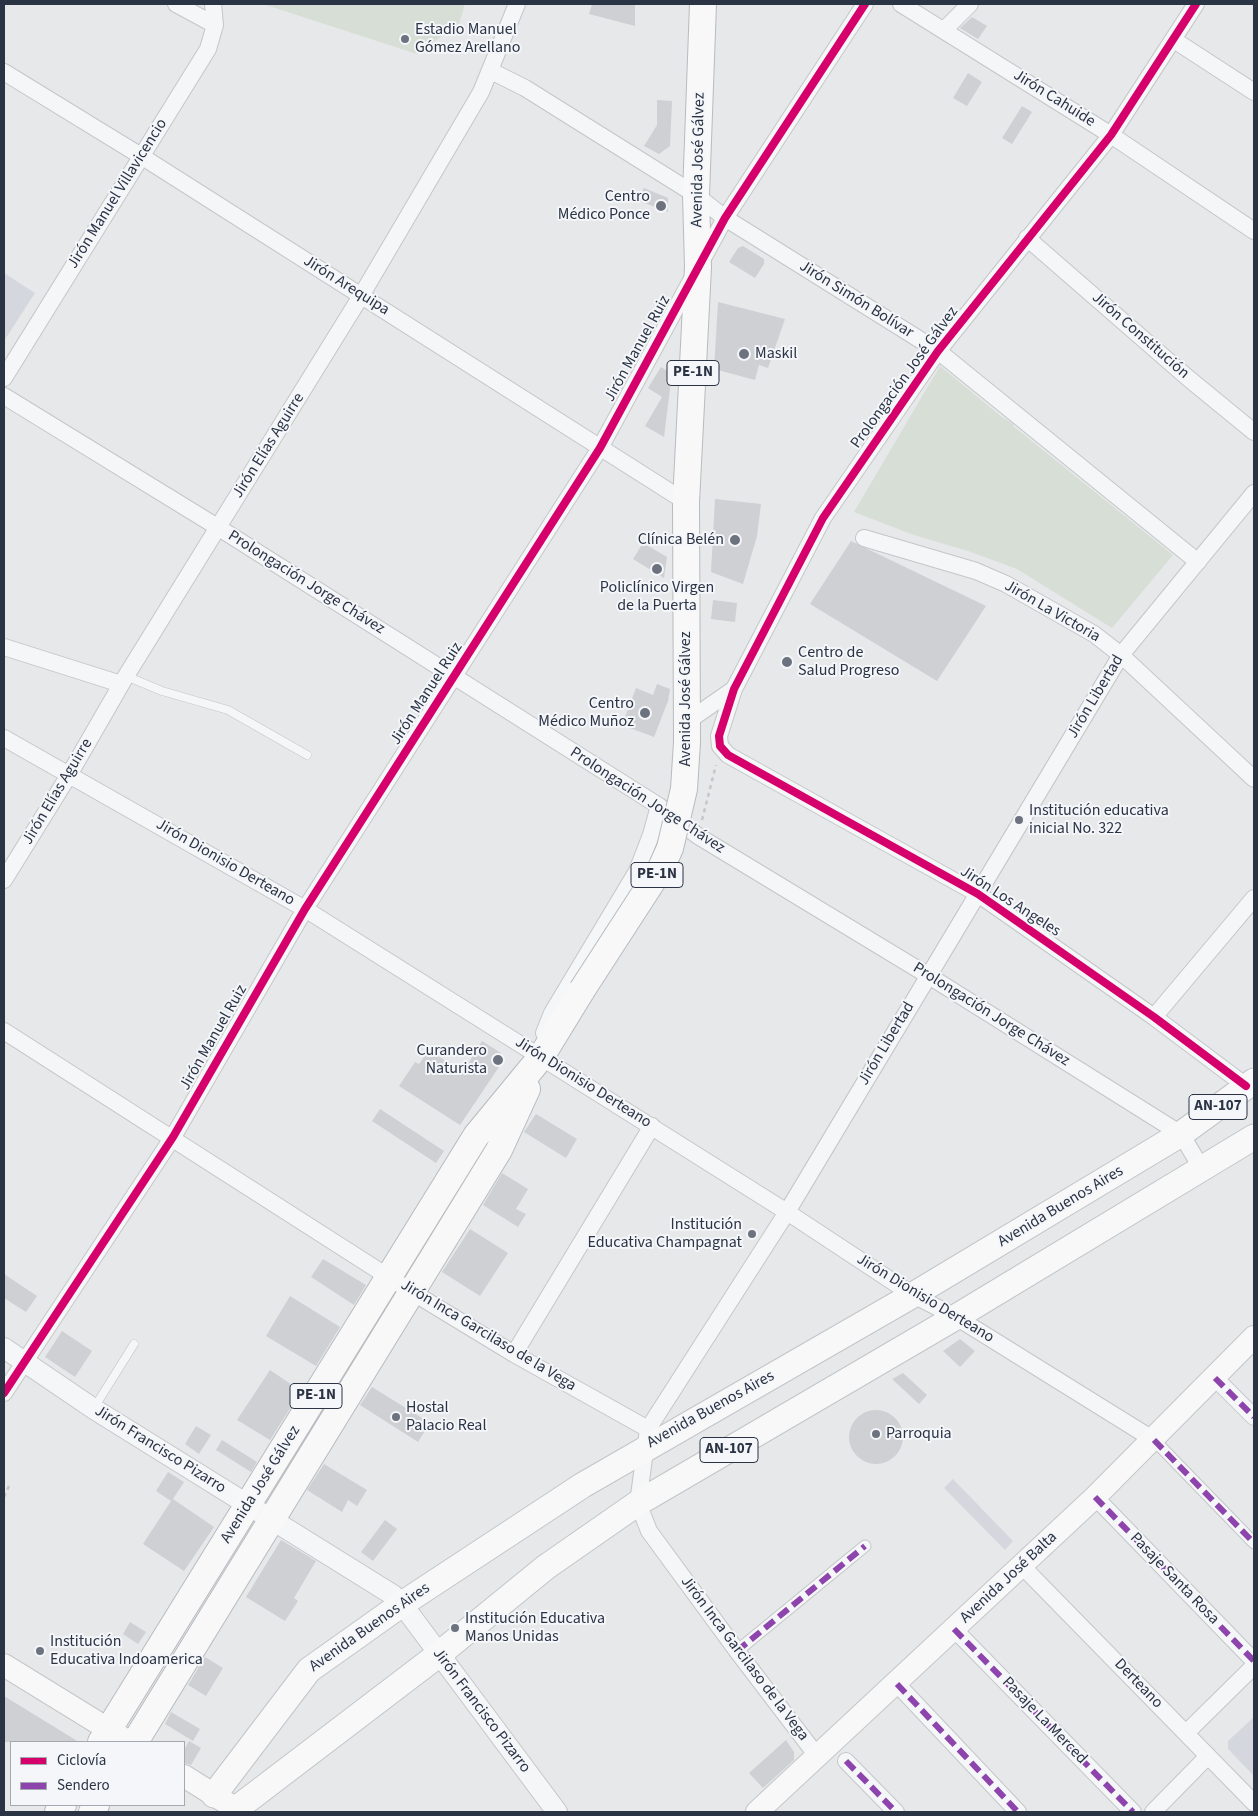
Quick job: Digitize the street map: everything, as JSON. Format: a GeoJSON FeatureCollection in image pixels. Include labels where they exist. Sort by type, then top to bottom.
{"type":"FeatureCollection","features":[{"type":"Feature","properties":{"kind":"highway","name":"Avenida José Gálvez"},"geometry":{"type":"LineString","coordinates":[[136,1741],[499,1150],[543,1054],[661,868],[670,848],[684,789],[688,732],[686,502],[698,267],[696,195],[703,4]]}},
{"type":"Feature","properties":{"kind":"highway","name":"Avenida José Gálvez"},"geometry":{"type":"LineString","coordinates":[[113,1738],[248,1504],[476,1136],[543,1054]]}},
{"type":"Feature","properties":{"kind":"main road","name":"Avenida Buenos Aires"},"geometry":{"type":"LineString","coordinates":[[214,1795],[309,1670],[402,1604],[583,1485],[646,1438],[913,1295],[1181,1134],[1250,1084]]}},
{"type":"Feature","properties":{"kind":"main road","name":"AN-107"},"geometry":{"type":"LineString","coordinates":[[238,1811],[438,1655],[546,1567],[638,1503],[956,1318],[1254,1137]]}},
{"type":"Feature","properties":{"kind":"main road","name":"Avenida José Balta"},"geometry":{"type":"LineString","coordinates":[[757,1812],[1022,1566],[1154,1440],[1254,1337]]}},
{"type":"Feature","properties":{"kind":"main road"},"geometry":{"type":"LineString","coordinates":[[4,1665],[113,1738]]}},
{"type":"Feature","properties":{"kind":"main road"},"geometry":{"type":"LineString","coordinates":[[185,1777],[238,1811]]}},
{"type":"Feature","properties":{"kind":"street"},"geometry":{"type":"LineString","coordinates":[[176,4],[215,26]]}},
{"type":"Feature","properties":{"kind":"street","name":"Jirón Manuel Villavicencio"},"geometry":{"type":"LineString","coordinates":[[4,378],[208,49],[215,26],[214,4]]}},
{"type":"Feature","properties":{"kind":"street","name":"Jirón Elías Aguirre"},"geometry":{"type":"LineString","coordinates":[[4,880],[69,775],[123,680],[219,528],[361,296],[491,71],[517,4]]}},
{"type":"Feature","properties":{"kind":"street","name":"Jirón Manuel Ruiz"},"geometry":{"type":"LineString","coordinates":[[4,1393],[172,1137],[305,909],[600,448],[725,218],[865,4]]}},
{"type":"Feature","properties":{"kind":"street","name":"Jirón Cahuide"},"geometry":{"type":"LineString","coordinates":[[901,4],[1111,135],[1254,232]]}},
{"type":"Feature","properties":{"kind":"street"},"geometry":{"type":"LineString","coordinates":[[944,30],[970,4]]}},
{"type":"Feature","properties":{"kind":"street","name":"Prolongación José Gálvez"},"geometry":{"type":"LineString","coordinates":[[720,746],[718,736],[734,689],[823,518],[938,351],[1111,135],[1196,4]]}},
{"type":"Feature","properties":{"kind":"street"},"geometry":{"type":"LineString","coordinates":[[1174,40],[1254,92]]}},
{"type":"Feature","properties":{"kind":"street","name":"Jirón Simón Bolívar"},"geometry":{"type":"LineString","coordinates":[[491,71],[525,88],[696,195],[725,218],[938,351],[1198,562]]}},
{"type":"Feature","properties":{"kind":"street","name":"Jirón Arequipa"},"geometry":{"type":"LineString","coordinates":[[4,72],[141,156],[686,502]]}},
{"type":"Feature","properties":{"kind":"street","name":"Jirón Constitución"},"geometry":{"type":"LineString","coordinates":[[1027,238],[1174,366],[1254,432]]}},
{"type":"Feature","properties":{"kind":"street","name":"Prolongación Jorge Chávez"},"geometry":{"type":"LineString","coordinates":[[4,396],[219,528],[659,806],[698,836],[929,976],[1181,1134],[1202,1169]]}},
{"type":"Feature","properties":{"kind":"street","name":"Jirón Libertad"},"geometry":{"type":"LineString","coordinates":[[646,1438],[787,1212],[1121,655],[1254,493]]}},
{"type":"Feature","properties":{"kind":"street","name":"Jirón La Victoria"},"geometry":{"type":"LineString","coordinates":[[864,538],[976,571],[1006,584],[1094,634],[1121,655],[1254,778]]}},
{"type":"Feature","properties":{"kind":"street"},"geometry":{"type":"LineString","coordinates":[[4,647],[123,680]]}},
{"type":"Feature","properties":{"kind":"street","name":"Prolongación José Gálvez"},"geometry":{"type":"LineString","coordinates":[[688,732],[734,689]]}},
{"type":"Feature","properties":{"kind":"street","name":"Jirón Dionisio Derteano"},"geometry":{"type":"LineString","coordinates":[[4,738],[305,909],[543,1054],[913,1295],[956,1318],[1154,1440]]}},
{"type":"Feature","properties":{"kind":"street","name":"Jirón Los Angeles"},"geometry":{"type":"LineString","coordinates":[[720,746],[728,755],[978,894],[1250,1084]]}},
{"type":"Feature","properties":{"kind":"street"},"geometry":{"type":"LineString","coordinates":[[543,1054],[542,1039],[546,1026],[637,871],[651,835],[659,806]]}},
{"type":"Feature","properties":{"kind":"street"},"geometry":{"type":"LineString","coordinates":[[1154,1017],[1254,898]]}},
{"type":"Feature","properties":{"kind":"street","name":"Jirón Inca Garcilaso de la Vega"},"geometry":{"type":"LineString","coordinates":[[4,1031],[412,1292],[646,1438],[638,1503],[649,1531],[737,1651],[818,1756]]}},
{"type":"Feature","properties":{"kind":"street"},"geometry":{"type":"LineString","coordinates":[[514,1354],[652,1126]]}},
{"type":"Feature","properties":{"kind":"street","name":"Jirón Francisco Pizarro"},"geometry":{"type":"LineString","coordinates":[[4,1348],[94,1409],[393,1595],[402,1604],[438,1655],[557,1812]]}},
{"type":"Feature","properties":{"kind":"street"},"geometry":{"type":"LineString","coordinates":[[1215,1378],[1254,1417]]}},
{"type":"Feature","properties":{"kind":"street"},"geometry":{"type":"LineString","coordinates":[[1154,1440],[1254,1543]]}},
{"type":"Feature","properties":{"kind":"street","name":"Pasaje Santa Rosa"},"geometry":{"type":"LineString","coordinates":[[1094,1497],[1254,1661]]}},
{"type":"Feature","properties":{"kind":"street"},"geometry":{"type":"LineString","coordinates":[[737,1651],[865,1546]]}},
{"type":"Feature","properties":{"kind":"street","name":"Derteano"},"geometry":{"type":"LineString","coordinates":[[1022,1566],[1254,1803]]}},
{"type":"Feature","properties":{"kind":"street","name":"Pasaje La Merced"},"geometry":{"type":"LineString","coordinates":[[954,1629],[1133,1812]]}},
{"type":"Feature","properties":{"kind":"street"},"geometry":{"type":"LineString","coordinates":[[1186,1733],[1254,1666]]}},
{"type":"Feature","properties":{"kind":"street"},"geometry":{"type":"LineString","coordinates":[[896,1684],[1018,1812]]}},
{"type":"Feature","properties":{"kind":"street"},"geometry":{"type":"LineString","coordinates":[[1153,1812],[1208,1756]]}},
{"type":"Feature","properties":{"kind":"street"},"geometry":{"type":"LineString","coordinates":[[846,1760],[896,1812]]}},
{"type":"Feature","properties":{"kind":"lane"},"geometry":{"type":"LineString","coordinates":[[123,680],[228,710],[306,755]]}},
{"type":"Feature","properties":{"kind":"lane"},"geometry":{"type":"LineString","coordinates":[[94,1409],[134,1344]]}},
{"type":"Feature","properties":{"kind":"path"},"geometry":{"type":"LineString","coordinates":[[698,836],[720,746]]}},
{"type":"Feature","properties":{"kind":"path"},"geometry":{"type":"LineString","coordinates":[[4,1497],[10,1486]]}},
{"type":"Feature","properties":{"kind":"shaded area","name":"Estadio Manuel Gómez Arellano"},"geometry":{"type":"Polygon","coordinates":[[[263,4],[465,4],[459,24],[417,54],[263,4]]]}},
{"type":"Feature","properties":{"kind":"shaded area"},"geometry":{"type":"Polygon","coordinates":[[[4,273],[35,293],[4,341],[4,273]]]}},
{"type":"Feature","properties":{"kind":"shaded area"},"geometry":{"type":"Polygon","coordinates":[[[940,366],[1003,418],[1014,424],[1013,426],[1173,555],[1112,628],[1017,569],[968,551],[914,535],[854,512],[940,366]]]}},
{"type":"Feature","properties":{"kind":"shaded area"},"geometry":{"type":"Polygon","coordinates":[[[953,1479],[1013,1541],[1005,1550],[944,1488],[953,1479]]]}},
{"type":"Feature","properties":{"kind":"shaded area"},"geometry":{"type":"Polygon","coordinates":[[[1254,1717],[1254,1776],[1228,1749],[1228,1741],[1254,1717]]]}},
{"type":"Feature","properties":{"kind":"building"},"geometry":{"type":"Polygon","coordinates":[[[592,4],[635,4],[635,26],[589,14],[592,4]]]}},
{"type":"Feature","properties":{"kind":"building"},"geometry":{"type":"Polygon","coordinates":[[[972,17],[987,26],[978,39],[960,28],[972,17]]]}},
{"type":"Feature","properties":{"kind":"building"},"geometry":{"type":"Polygon","coordinates":[[[968,73],[982,82],[967,106],[953,98],[968,73]]]}},
{"type":"Feature","properties":{"kind":"building"},"geometry":{"type":"Polygon","coordinates":[[[657,100],[672,101],[670,146],[659,154],[644,146],[657,125],[657,100]]]}},
{"type":"Feature","properties":{"kind":"building"},"geometry":{"type":"Polygon","coordinates":[[[1022,106],[1032,112],[1012,144],[1002,138],[1022,106]]]}},
{"type":"Feature","properties":{"kind":"building","name":"Centro Médico Ponce"},"geometry":{"type":"Polygon","coordinates":[[[644,188],[668,198],[668,212],[637,200],[644,188]]]}},
{"type":"Feature","properties":{"kind":"building"},"geometry":{"type":"Polygon","coordinates":[[[743,246],[764,259],[764,264],[755,278],[729,262],[738,248],[743,246]]]}},
{"type":"Feature","properties":{"kind":"building"},"geometry":{"type":"Polygon","coordinates":[[[718,302],[785,319],[768,368],[759,365],[755,380],[714,369],[718,302]]]}},
{"type":"Feature","properties":{"kind":"building"},"geometry":{"type":"Polygon","coordinates":[[[661,367],[669,372],[669,384],[671,381],[664,437],[645,426],[662,397],[648,388],[661,367]]]}},
{"type":"Feature","properties":{"kind":"building"},"geometry":{"type":"Polygon","coordinates":[[[715,499],[761,504],[757,536],[743,584],[711,572],[715,499]]]}},
{"type":"Feature","properties":{"kind":"building"},"geometry":{"type":"Polygon","coordinates":[[[851,541],[986,606],[937,681],[810,604],[851,541]]]}},
{"type":"Feature","properties":{"kind":"building","name":"Policlínico Virgen de la Puerta"},"geometry":{"type":"Polygon","coordinates":[[[643,543],[667,557],[664,578],[633,559],[643,543]]]}},
{"type":"Feature","properties":{"kind":"building"},"geometry":{"type":"Polygon","coordinates":[[[713,600],[737,603],[735,622],[711,619],[713,600]]]}},
{"type":"Feature","properties":{"kind":"building","name":"Centro Médico Muñoz"},"geometry":{"type":"Polygon","coordinates":[[[657,684],[670,689],[668,701],[654,737],[622,725],[636,688],[653,695],[657,684]]]}},
{"type":"Feature","properties":{"kind":"building"},"geometry":{"type":"Polygon","coordinates":[[[482,1041],[501,1053],[503,1061],[460,1125],[399,1086],[415,1062],[419,1064],[429,1050],[463,1072],[482,1041]]]}},
{"type":"Feature","properties":{"kind":"building"},"geometry":{"type":"Polygon","coordinates":[[[380,1109],[444,1151],[436,1163],[372,1121],[380,1109]]]}},
{"type":"Feature","properties":{"kind":"building"},"geometry":{"type":"Polygon","coordinates":[[[536,1114],[577,1139],[566,1158],[524,1132],[536,1114]]]}},
{"type":"Feature","properties":{"kind":"building"},"geometry":{"type":"Polygon","coordinates":[[[502,1173],[528,1189],[516,1209],[526,1214],[518,1227],[483,1205],[502,1173]]]}},
{"type":"Feature","properties":{"kind":"building"},"geometry":{"type":"Polygon","coordinates":[[[470,1229],[508,1253],[480,1296],[442,1272],[470,1229]]]}},
{"type":"Feature","properties":{"kind":"building"},"geometry":{"type":"Polygon","coordinates":[[[323,1259],[366,1285],[354,1305],[311,1277],[323,1259]]]}},
{"type":"Feature","properties":{"kind":"building"},"geometry":{"type":"Polygon","coordinates":[[[4,1274],[37,1296],[26,1312],[4,1298],[4,1274]]]}},
{"type":"Feature","properties":{"kind":"building"},"geometry":{"type":"Polygon","coordinates":[[[290,1296],[340,1327],[316,1366],[266,1336],[290,1296]]]}},
{"type":"Feature","properties":{"kind":"building"},"geometry":{"type":"Polygon","coordinates":[[[62,1331],[92,1351],[75,1377],[45,1357],[62,1331]]]}},
{"type":"Feature","properties":{"kind":"building"},"geometry":{"type":"Polygon","coordinates":[[[960,1339],[975,1351],[960,1367],[943,1351],[960,1339]]]}},
{"type":"Feature","properties":{"kind":"building"},"geometry":{"type":"Polygon","coordinates":[[[270,1370],[301,1391],[270,1440],[237,1420],[270,1370]]]}},
{"type":"Feature","properties":{"kind":"building"},"geometry":{"type":"Polygon","coordinates":[[[903,1373],[927,1395],[919,1404],[892,1379],[903,1373]]]}},
{"type":"Feature","properties":{"kind":"building"},"geometry":{"type":"Polygon","coordinates":[[[372,1387],[430,1423],[418,1442],[360,1405],[372,1387]]]}},
{"type":"Feature","properties":{"kind":"building","name":"Parroquia"},"geometry":{"type":"Polygon","coordinates":[[[871,1410],[881,1410],[891,1414],[899,1422],[903,1437],[899,1452],[891,1460],[881,1464],[871,1464],[861,1460],[853,1452],[849,1442],[849,1432],[853,1422],[861,1414],[871,1410]]]}},
{"type":"Feature","properties":{"kind":"building"},"geometry":{"type":"Polygon","coordinates":[[[196,1426],[211,1435],[199,1454],[185,1444],[196,1426]]]}},
{"type":"Feature","properties":{"kind":"building"},"geometry":{"type":"Polygon","coordinates":[[[222,1440],[257,1462],[251,1472],[216,1450],[222,1440]]]}},
{"type":"Feature","properties":{"kind":"building"},"geometry":{"type":"Polygon","coordinates":[[[324,1464],[367,1490],[357,1506],[348,1500],[342,1512],[307,1490],[324,1464]]]}},
{"type":"Feature","properties":{"kind":"building"},"geometry":{"type":"Polygon","coordinates":[[[168,1472],[184,1482],[173,1499],[214,1527],[184,1571],[143,1544],[171,1501],[156,1491],[168,1472]]]}},
{"type":"Feature","properties":{"kind":"building"},"geometry":{"type":"Polygon","coordinates":[[[385,1520],[397,1529],[373,1561],[361,1552],[385,1520]]]}},
{"type":"Feature","properties":{"kind":"building"},"geometry":{"type":"Polygon","coordinates":[[[281,1540],[316,1561],[294,1598],[298,1601],[285,1621],[246,1597],[281,1540]]]}},
{"type":"Feature","properties":{"kind":"building"},"geometry":{"type":"Polygon","coordinates":[[[130,1622],[146,1632],[138,1644],[123,1634],[130,1622]]]}},
{"type":"Feature","properties":{"kind":"building"},"geometry":{"type":"Polygon","coordinates":[[[205,1657],[223,1668],[206,1696],[188,1685],[205,1657]]]}},
{"type":"Feature","properties":{"kind":"building"},"geometry":{"type":"Polygon","coordinates":[[[4,1696],[77,1741],[10,1741],[4,1742],[4,1696]]]}},
{"type":"Feature","properties":{"kind":"building"},"geometry":{"type":"Polygon","coordinates":[[[171,1712],[200,1729],[193,1741],[165,1724],[171,1712]]]}},
{"type":"Feature","properties":{"kind":"building"},"geometry":{"type":"Polygon","coordinates":[[[786,1740],[794,1752],[794,1760],[763,1788],[749,1773],[786,1740]]]}},
{"type":"Feature","properties":{"kind":"building"},"geometry":{"type":"Polygon","coordinates":[[[189,1741],[201,1748],[191,1765],[185,1763],[185,1748],[189,1741]]]}},
{"type":"Feature","properties":{"kind":"marked path"},"geometry":{"type":"LineString","coordinates":[[1215,1378],[1254,1417]]}},
{"type":"Feature","properties":{"kind":"marked path"},"geometry":{"type":"LineString","coordinates":[[1154,1440],[1254,1543]]}},
{"type":"Feature","properties":{"kind":"marked path"},"geometry":{"type":"LineString","coordinates":[[1095,1497],[1254,1661]]}},
{"type":"Feature","properties":{"kind":"marked path"},"geometry":{"type":"LineString","coordinates":[[737,1651],[865,1546]]}},
{"type":"Feature","properties":{"kind":"marked path"},"geometry":{"type":"LineString","coordinates":[[954,1629],[1133,1812]]}},
{"type":"Feature","properties":{"kind":"marked path"},"geometry":{"type":"LineString","coordinates":[[897,1684],[1018,1812]]}},
{"type":"Feature","properties":{"kind":"marked path"},"geometry":{"type":"LineString","coordinates":[[846,1761],[896,1812]]}},
{"type":"Feature","properties":{"kind":"cycle path"},"geometry":{"type":"LineString","coordinates":[[4,1393],[173,1137],[305,909],[600,448],[725,218],[865,4]]}},
{"type":"Feature","properties":{"kind":"cycle path"},"geometry":{"type":"LineString","coordinates":[[1196,4],[1111,135],[938,351],[823,518],[734,689],[719,736],[720,746],[728,755],[978,894],[1154,1017],[1246,1086]]}},
{"type":"Feature","properties":{"kind":"place","name":"Estadio Manuel Gómez Arellano"},"geometry":{"type":"Point","coordinates":[405,39]}},
{"type":"Feature","properties":{"kind":"place","name":"Centro Médico Ponce"},"geometry":{"type":"Point","coordinates":[661,206]}},
{"type":"Feature","properties":{"kind":"place","name":"Maskil"},"geometry":{"type":"Point","coordinates":[744,354]}},
{"type":"Feature","properties":{"kind":"place","name":"Clínica Belén"},"geometry":{"type":"Point","coordinates":[735,540]}},
{"type":"Feature","properties":{"kind":"place","name":"Policlínico Virgen de la Puerta"},"geometry":{"type":"Point","coordinates":[657,569]}},
{"type":"Feature","properties":{"kind":"place","name":"Centro de Salud Progreso"},"geometry":{"type":"Point","coordinates":[787,662]}},
{"type":"Feature","properties":{"kind":"place","name":"Centro Médico Muñoz"},"geometry":{"type":"Point","coordinates":[645,713]}},
{"type":"Feature","properties":{"kind":"place","name":"Institución educativa inicial No. 322"},"geometry":{"type":"Point","coordinates":[1019,820]}},
{"type":"Feature","properties":{"kind":"place","name":"Curandero Naturista"},"geometry":{"type":"Point","coordinates":[498,1060]}},
{"type":"Feature","properties":{"kind":"place","name":"Institución Educativa Champagnat"},"geometry":{"type":"Point","coordinates":[752,1234]}},
{"type":"Feature","properties":{"kind":"place","name":"Hostal Palacio Real"},"geometry":{"type":"Point","coordinates":[396,1417]}},
{"type":"Feature","properties":{"kind":"place","name":"Parroquia"},"geometry":{"type":"Point","coordinates":[876,1434]}},
{"type":"Feature","properties":{"kind":"place","name":"Institución Educativa Manos Unidas"},"geometry":{"type":"Point","coordinates":[455,1628]}},
{"type":"Feature","properties":{"kind":"place","name":"Institución Educativa Indoamerica"},"geometry":{"type":"Point","coordinates":[40,1651]}}]}
